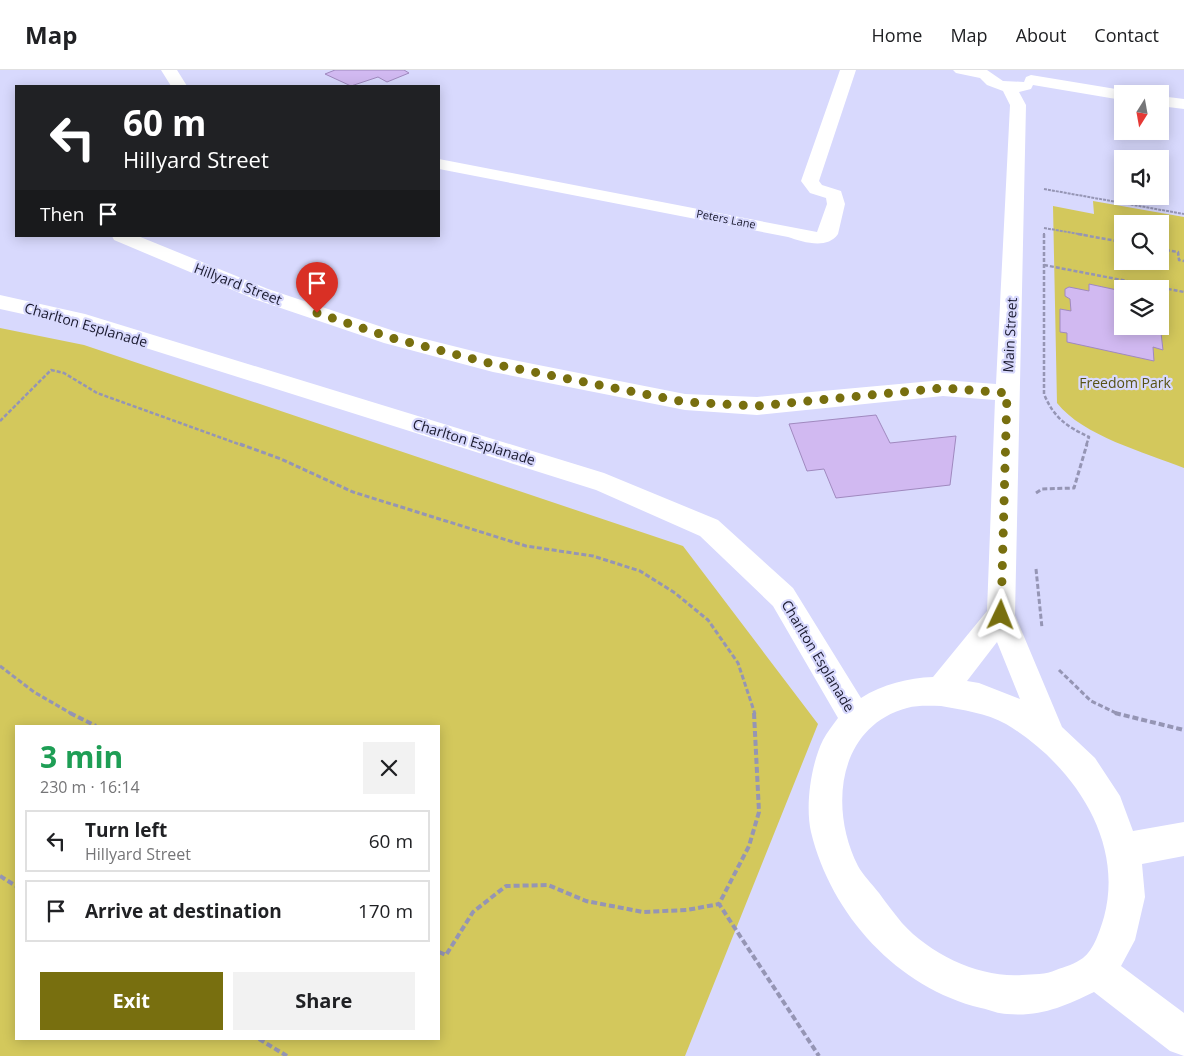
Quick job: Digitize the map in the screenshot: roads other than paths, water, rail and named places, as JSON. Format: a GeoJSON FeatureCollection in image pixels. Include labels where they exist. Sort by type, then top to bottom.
{"type":"FeatureCollection","features":[{"type":"Feature","properties":{"kind":"street"},"geometry":{"type":"LineString","coordinates":[[169,70],[178,85]]}},
{"type":"Feature","properties":{"kind":"street","name":"Peters Lane"},"geometry":{"type":"LineString","coordinates":[[440,164],[793,232],[814,239],[828,234],[836,204],[835,195],[816,189],[810,181],[848,70]]}},
{"type":"Feature","properties":{"kind":"street"},"geometry":{"type":"LineString","coordinates":[[961,70],[986,72],[992,82],[1009,87],[1022,87],[1031,83],[1026,75]]}},
{"type":"Feature","properties":{"kind":"street"},"geometry":{"type":"LineString","coordinates":[[1026,75],[1114,93]]}},
{"type":"Feature","properties":{"kind":"street","name":"Main Street"},"geometry":{"type":"LineString","coordinates":[[1009,87],[1018,105],[1001,615],[1051,738]]}},
{"type":"Feature","properties":{"kind":"street"},"geometry":{"type":"LineString","coordinates":[[1169,102],[1184,104]]}},
{"type":"Feature","properties":{"kind":"street","name":"Hillyard Street"},"geometry":{"type":"LineString","coordinates":[[123,237],[261,294],[392,338],[493,364],[685,402],[757,406],[943,388],[1007,393]]}},
{"type":"Feature","properties":{"kind":"street","name":"Charlton Esplanade"},"geometry":{"type":"LineString","coordinates":[[0,302],[77,319],[604,483],[709,528],[783,598],[856,719]]}},
{"type":"Feature","properties":{"kind":"street"},"geometry":{"type":"LineString","coordinates":[[941,691],[1001,615]]}},
{"type":"Feature","properties":{"kind":"street"},"geometry":{"type":"LineString","coordinates":[[941,691],[979,698],[1016,713],[1051,738],[1083,770],[1108,808],[1123,850],[1127,897],[1116,940],[1097,971],[1052,992],[1008,996],[960,984],[914,958],[890,937],[845,878],[828,831],[826,787],[836,749],[856,719],[881,703],[909,693],[941,691]]}},
{"type":"Feature","properties":{"kind":"street"},"geometry":{"type":"LineString","coordinates":[[1123,850],[1184,839]]}},
{"type":"Feature","properties":{"kind":"street"},"geometry":{"type":"LineString","coordinates":[[1097,971],[1184,1038]]}},
{"type":"Feature","properties":{"kind":"park label","name":"Freedom Park"},"geometry":{"type":"Point","coordinates":[1125,383]}}]}
